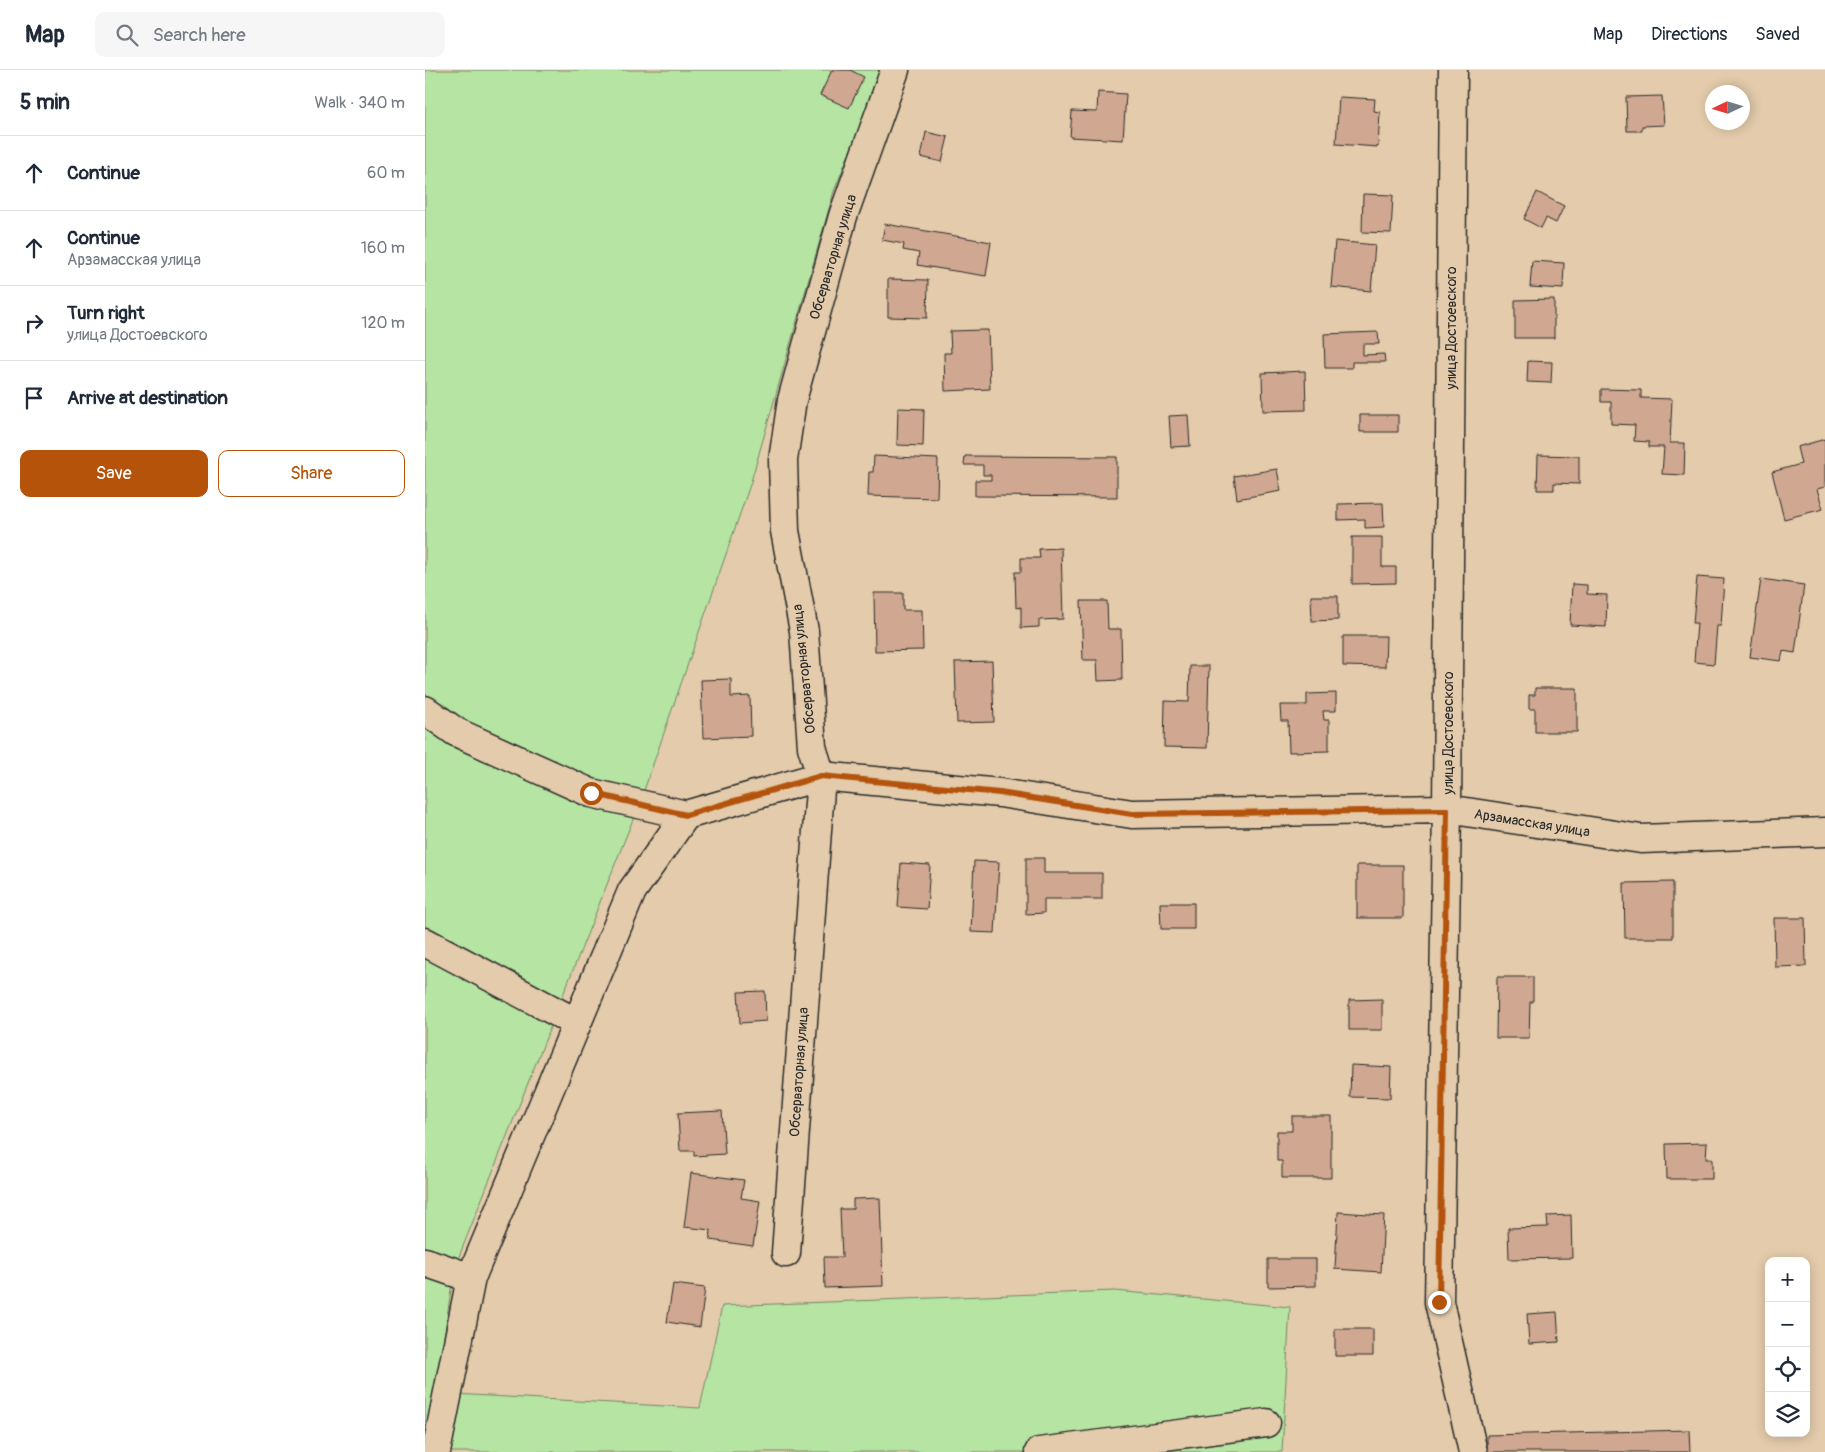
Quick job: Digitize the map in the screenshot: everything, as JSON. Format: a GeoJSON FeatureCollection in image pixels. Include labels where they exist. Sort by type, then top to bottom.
{"type":"FeatureCollection","features":[{"type":"Feature","properties":{"kind":"street","name":"Обсерваторная улица"},"geometry":{"type":"LineString","coordinates":[[786,1254],[821,776],[812,747],[804,631],[785,531],[783,460],[791,400],[843,216],[895,70]]}},
{"type":"Feature","properties":{"kind":"street","name":"улица Достоевского"},"geometry":{"type":"LineString","coordinates":[[1453,70],[1447,810],[1439,1302],[1473,1452]]}},
{"type":"Feature","properties":{"kind":"street"},"geometry":{"type":"LineString","coordinates":[[425,710],[456,732],[591,793],[686,815],[821,776]]}},
{"type":"Feature","properties":{"kind":"street","name":"Арзамасская улица"},"geometry":{"type":"LineString","coordinates":[[821,776],[1000,793],[1132,814],[1447,810],[1641,839],[1825,832]]}},
{"type":"Feature","properties":{"kind":"street"},"geometry":{"type":"LineString","coordinates":[[436,1452],[471,1278],[632,891],[686,815]]}},
{"type":"Feature","properties":{"kind":"street"},"geometry":{"type":"LineString","coordinates":[[425,942],[577,1023]]}},
{"type":"Feature","properties":{"kind":"street"},"geometry":{"type":"LineString","coordinates":[[425,1262],[471,1278]]}},
{"type":"Feature","properties":{"kind":"street"},"geometry":{"type":"LineString","coordinates":[[1039,1452],[1266,1423]]}},
{"type":"Feature","properties":{"kind":"green space"},"geometry":{"type":"Polygon","coordinates":[[[425,70],[883,70],[834,191],[750,485],[641,799],[454,1269],[436,1393],[700,1408],[722,1306],[1115,1291],[1290,1307],[1282,1452],[425,1452],[425,70]]]}},
{"type":"Feature","properties":{"kind":"building"},"geometry":{"type":"Polygon","coordinates":[[[832,70],[850,70],[864,77],[849,108],[820,95],[832,70]]]}},
{"type":"Feature","properties":{"kind":"building"},"geometry":{"type":"Polygon","coordinates":[[[1098,92],[1126,94],[1123,140],[1070,137],[1072,111],[1097,112],[1098,92]]]}},
{"type":"Feature","properties":{"kind":"building"},"geometry":{"type":"Polygon","coordinates":[[[1662,96],[1664,125],[1642,126],[1642,131],[1627,131],[1626,97],[1662,96]]]}},
{"type":"Feature","properties":{"kind":"building"},"geometry":{"type":"Polygon","coordinates":[[[1339,97],[1375,99],[1374,111],[1380,112],[1378,147],[1336,144],[1339,97]]]}},
{"type":"Feature","properties":{"kind":"building"},"geometry":{"type":"Polygon","coordinates":[[[926,132],[948,137],[942,162],[921,157],[926,132]]]}},
{"type":"Feature","properties":{"kind":"building"},"geometry":{"type":"Polygon","coordinates":[[[1537,192],[1564,206],[1556,223],[1546,218],[1541,228],[1524,219],[1537,192]]]}},
{"type":"Feature","properties":{"kind":"building"},"geometry":{"type":"Polygon","coordinates":[[[1363,194],[1393,195],[1391,233],[1362,232],[1363,194]]]}},
{"type":"Feature","properties":{"kind":"building"},"geometry":{"type":"Polygon","coordinates":[[[885,224],[991,242],[986,276],[917,265],[919,253],[903,250],[904,244],[882,240],[885,224]]]}},
{"type":"Feature","properties":{"kind":"building"},"geometry":{"type":"Polygon","coordinates":[[[1335,241],[1375,245],[1371,291],[1331,287],[1335,241]]]}},
{"type":"Feature","properties":{"kind":"building"},"geometry":{"type":"Polygon","coordinates":[[[1532,261],[1564,263],[1563,289],[1530,287],[1532,261]]]}},
{"type":"Feature","properties":{"kind":"building"},"geometry":{"type":"Polygon","coordinates":[[[888,279],[928,280],[927,318],[888,317],[888,279]]]}},
{"type":"Feature","properties":{"kind":"building"},"geometry":{"type":"Polygon","coordinates":[[[1554,299],[1554,338],[1515,338],[1515,300],[1554,299]]]}},
{"type":"Feature","properties":{"kind":"building"},"geometry":{"type":"Polygon","coordinates":[[[988,330],[990,389],[945,391],[944,353],[951,353],[950,331],[988,330]]]}},
{"type":"Feature","properties":{"kind":"building"},"geometry":{"type":"Polygon","coordinates":[[[1378,332],[1379,344],[1363,344],[1363,355],[1384,354],[1385,362],[1352,362],[1352,368],[1325,368],[1324,334],[1378,332]]]}},
{"type":"Feature","properties":{"kind":"building"},"geometry":{"type":"Polygon","coordinates":[[[1528,361],[1552,362],[1551,383],[1527,382],[1528,361]]]}},
{"type":"Feature","properties":{"kind":"building"},"geometry":{"type":"Polygon","coordinates":[[[1305,371],[1306,410],[1263,411],[1262,373],[1305,371]]]}},
{"type":"Feature","properties":{"kind":"building"},"geometry":{"type":"Polygon","coordinates":[[[1601,389],[1641,390],[1641,398],[1672,399],[1670,443],[1685,443],[1684,475],[1662,474],[1664,447],[1649,447],[1649,442],[1634,441],[1635,425],[1611,424],[1611,402],[1601,402],[1601,389]]]}},
{"type":"Feature","properties":{"kind":"building"},"geometry":{"type":"Polygon","coordinates":[[[898,408],[924,409],[923,446],[897,445],[898,408]]]}},
{"type":"Feature","properties":{"kind":"building"},"geometry":{"type":"Polygon","coordinates":[[[1188,415],[1190,446],[1171,447],[1169,416],[1188,415]]]}},
{"type":"Feature","properties":{"kind":"building"},"geometry":{"type":"Polygon","coordinates":[[[1360,415],[1398,415],[1398,432],[1360,432],[1360,415]]]}},
{"type":"Feature","properties":{"kind":"building"},"geometry":{"type":"Polygon","coordinates":[[[1825,439],[1825,487],[1817,489],[1823,509],[1784,519],[1772,472],[1801,464],[1797,447],[1825,439]]]}},
{"type":"Feature","properties":{"kind":"building"},"geometry":{"type":"Polygon","coordinates":[[[1538,455],[1579,456],[1579,484],[1554,483],[1554,490],[1537,490],[1538,455]]]}},
{"type":"Feature","properties":{"kind":"building"},"geometry":{"type":"Polygon","coordinates":[[[874,456],[938,459],[937,498],[868,496],[869,472],[873,472],[874,456]]]}},
{"type":"Feature","properties":{"kind":"building"},"geometry":{"type":"Polygon","coordinates":[[[965,456],[1117,457],[1117,497],[975,496],[975,480],[991,480],[991,475],[983,475],[983,465],[964,465],[965,456]]]}},
{"type":"Feature","properties":{"kind":"building"},"geometry":{"type":"Polygon","coordinates":[[[1277,469],[1281,491],[1237,499],[1234,476],[1277,469]]]}},
{"type":"Feature","properties":{"kind":"building"},"geometry":{"type":"Polygon","coordinates":[[[1383,503],[1384,527],[1365,528],[1365,519],[1338,520],[1338,504],[1383,503]]]}},
{"type":"Feature","properties":{"kind":"building"},"geometry":{"type":"Polygon","coordinates":[[[1352,537],[1382,537],[1382,567],[1396,567],[1396,583],[1352,584],[1352,537]]]}},
{"type":"Feature","properties":{"kind":"building"},"geometry":{"type":"Polygon","coordinates":[[[1061,548],[1063,619],[1039,620],[1039,627],[1021,628],[1021,607],[1016,608],[1015,572],[1021,572],[1021,558],[1040,558],[1039,549],[1061,548]]]}},
{"type":"Feature","properties":{"kind":"building"},"geometry":{"type":"Polygon","coordinates":[[[1697,577],[1724,579],[1721,626],[1717,626],[1714,664],[1694,662],[1697,623],[1693,623],[1697,577]]]}},
{"type":"Feature","properties":{"kind":"building"},"geometry":{"type":"Polygon","coordinates":[[[1761,579],[1804,585],[1795,653],[1783,651],[1781,661],[1750,657],[1761,579]]]}},
{"type":"Feature","properties":{"kind":"building"},"geometry":{"type":"Polygon","coordinates":[[[1572,584],[1587,585],[1587,594],[1607,595],[1606,627],[1570,625],[1572,584]]]}},
{"type":"Feature","properties":{"kind":"building"},"geometry":{"type":"Polygon","coordinates":[[[874,593],[903,593],[903,610],[922,610],[923,650],[875,651],[874,593]]]}},
{"type":"Feature","properties":{"kind":"building"},"geometry":{"type":"Polygon","coordinates":[[[1311,596],[1338,596],[1338,620],[1312,621],[1311,596]]]}},
{"type":"Feature","properties":{"kind":"building"},"geometry":{"type":"Polygon","coordinates":[[[1081,601],[1107,601],[1108,629],[1121,629],[1122,680],[1098,681],[1097,660],[1083,660],[1081,601]]]}},
{"type":"Feature","properties":{"kind":"building"},"geometry":{"type":"Polygon","coordinates":[[[1343,636],[1386,636],[1385,667],[1343,666],[1343,636]]]}},
{"type":"Feature","properties":{"kind":"building"},"geometry":{"type":"Polygon","coordinates":[[[992,661],[994,722],[957,723],[955,662],[992,661]]]}},
{"type":"Feature","properties":{"kind":"building"},"geometry":{"type":"Polygon","coordinates":[[[1190,666],[1209,666],[1207,748],[1164,747],[1165,701],[1189,702],[1190,666]]]}},
{"type":"Feature","properties":{"kind":"building"},"geometry":{"type":"Polygon","coordinates":[[[731,679],[731,697],[750,696],[751,736],[703,738],[701,680],[731,679]]]}},
{"type":"Feature","properties":{"kind":"building"},"geometry":{"type":"Polygon","coordinates":[[[1535,688],[1577,688],[1577,732],[1535,732],[1535,709],[1529,709],[1529,695],[1535,695],[1535,688]]]}},
{"type":"Feature","properties":{"kind":"building"},"geometry":{"type":"Polygon","coordinates":[[[1336,693],[1336,711],[1323,711],[1324,720],[1329,720],[1329,751],[1289,752],[1288,721],[1281,721],[1280,705],[1307,705],[1307,694],[1336,693]]]}},
{"type":"Feature","properties":{"kind":"building"},"geometry":{"type":"Polygon","coordinates":[[[1026,858],[1044,858],[1044,873],[1102,873],[1102,899],[1044,899],[1044,913],[1026,914],[1026,858]]]}},
{"type":"Feature","properties":{"kind":"building"},"geometry":{"type":"Polygon","coordinates":[[[974,861],[999,862],[995,933],[971,932],[974,861]]]}},
{"type":"Feature","properties":{"kind":"building"},"geometry":{"type":"Polygon","coordinates":[[[901,863],[930,865],[927,909],[898,907],[901,863]]]}},
{"type":"Feature","properties":{"kind":"building"},"geometry":{"type":"Polygon","coordinates":[[[1357,865],[1403,865],[1403,918],[1357,918],[1357,865]]]}},
{"type":"Feature","properties":{"kind":"building"},"geometry":{"type":"Polygon","coordinates":[[[1673,882],[1673,938],[1625,938],[1624,883],[1673,882]]]}},
{"type":"Feature","properties":{"kind":"building"},"geometry":{"type":"Polygon","coordinates":[[[1160,903],[1194,903],[1194,929],[1161,929],[1160,903]]]}},
{"type":"Feature","properties":{"kind":"building"},"geometry":{"type":"Polygon","coordinates":[[[1774,918],[1805,918],[1806,966],[1775,967],[1774,918]]]}},
{"type":"Feature","properties":{"kind":"building"},"geometry":{"type":"Polygon","coordinates":[[[1497,977],[1533,977],[1533,1002],[1530,1002],[1529,1038],[1496,1038],[1497,977]]]}},
{"type":"Feature","properties":{"kind":"building"},"geometry":{"type":"Polygon","coordinates":[[[765,991],[766,1021],[740,1023],[738,992],[765,991]]]}},
{"type":"Feature","properties":{"kind":"building"},"geometry":{"type":"Polygon","coordinates":[[[1382,999],[1382,1030],[1349,1030],[1349,1000],[1382,999]]]}},
{"type":"Feature","properties":{"kind":"building"},"geometry":{"type":"Polygon","coordinates":[[[1351,1065],[1391,1067],[1390,1098],[1350,1097],[1351,1065]]]}},
{"type":"Feature","properties":{"kind":"building"},"geometry":{"type":"Polygon","coordinates":[[[722,1111],[725,1154],[694,1156],[694,1151],[680,1151],[678,1113],[722,1111]]]}},
{"type":"Feature","properties":{"kind":"building"},"geometry":{"type":"Polygon","coordinates":[[[1292,1116],[1331,1116],[1331,1178],[1282,1178],[1282,1161],[1277,1161],[1277,1131],[1292,1131],[1292,1116]]]}},
{"type":"Feature","properties":{"kind":"building"},"geometry":{"type":"Polygon","coordinates":[[[1707,1143],[1706,1159],[1712,1159],[1712,1179],[1667,1179],[1666,1144],[1707,1143]]]}},
{"type":"Feature","properties":{"kind":"building"},"geometry":{"type":"Polygon","coordinates":[[[691,1173],[744,1180],[741,1198],[760,1201],[753,1246],[710,1240],[711,1230],[684,1227],[691,1173]]]}},
{"type":"Feature","properties":{"kind":"building"},"geometry":{"type":"Polygon","coordinates":[[[880,1198],[883,1286],[825,1288],[824,1257],[842,1257],[840,1209],[853,1209],[853,1199],[880,1198]]]}},
{"type":"Feature","properties":{"kind":"building"},"geometry":{"type":"Polygon","coordinates":[[[1338,1212],[1384,1215],[1381,1272],[1335,1269],[1338,1212]]]}},
{"type":"Feature","properties":{"kind":"building"},"geometry":{"type":"Polygon","coordinates":[[[1571,1215],[1572,1258],[1509,1259],[1508,1228],[1548,1227],[1547,1216],[1571,1215]]]}},
{"type":"Feature","properties":{"kind":"building"},"geometry":{"type":"Polygon","coordinates":[[[1268,1259],[1316,1259],[1316,1286],[1268,1287],[1268,1259]]]}},
{"type":"Feature","properties":{"kind":"building"},"geometry":{"type":"Polygon","coordinates":[[[673,1284],[705,1288],[700,1327],[667,1322],[673,1284]]]}},
{"type":"Feature","properties":{"kind":"building"},"geometry":{"type":"Polygon","coordinates":[[[1557,1312],[1559,1342],[1529,1344],[1527,1314],[1557,1312]]]}},
{"type":"Feature","properties":{"kind":"building"},"geometry":{"type":"Polygon","coordinates":[[[1335,1329],[1373,1329],[1373,1356],[1335,1356],[1335,1329]]]}},
{"type":"Feature","properties":{"kind":"building"},"geometry":{"type":"Polygon","coordinates":[[[1689,1430],[1690,1452],[1487,1452],[1487,1435],[1689,1430]]]}},
{"type":"Feature","properties":{"kind":"route"},"geometry":{"type":"LineString","coordinates":[[591,793],[686,815],[821,776],[1000,793],[1132,814],[1447,810],[1439,1302]]}}]}
